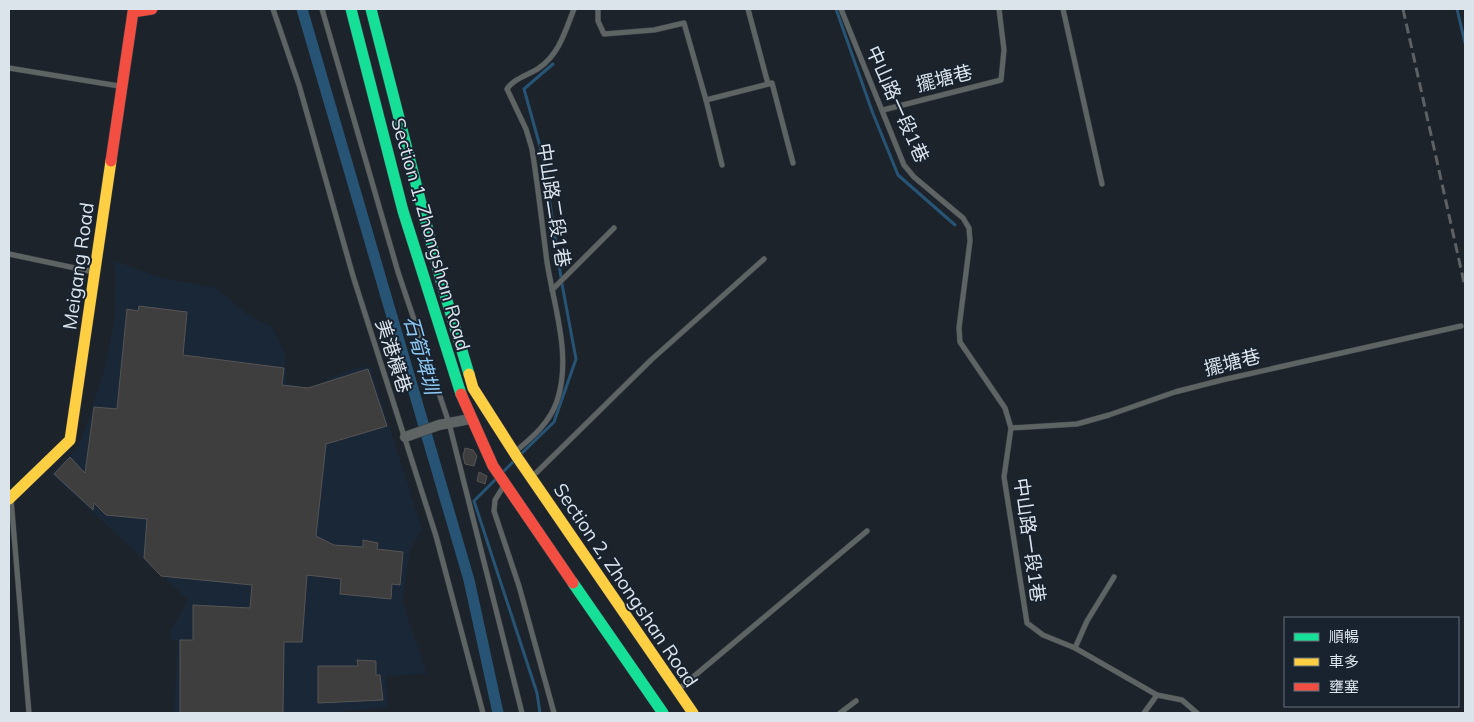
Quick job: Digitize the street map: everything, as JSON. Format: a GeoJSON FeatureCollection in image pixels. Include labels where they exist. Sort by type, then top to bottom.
{"type":"FeatureCollection","features":[{"type":"Feature","properties":{"kind":"main road"},"geometry":{"type":"LineString","coordinates":[[134,11],[152,9]]}},
{"type":"Feature","properties":{"kind":"main road","name":"Section 1, Zhongshan Road"},"geometry":{"type":"LineString","coordinates":[[351,9],[369,84],[423,280],[470,419],[492,465],[504,484]]}},
{"type":"Feature","properties":{"kind":"main road","name":"Section 1, Zhongshan Road"},"geometry":{"type":"LineString","coordinates":[[371,9],[442,281],[473,388],[532,477]]}},
{"type":"Feature","properties":{"kind":"main road","name":"Meigang Road"},"geometry":{"type":"LineString","coordinates":[[10,498],[70,440],[134,11]]}},
{"type":"Feature","properties":{"kind":"main road","name":"Section 2, Zhongshan Road"},"geometry":{"type":"LineString","coordinates":[[532,477],[693,713]]}},
{"type":"Feature","properties":{"kind":"main road"},"geometry":{"type":"LineString","coordinates":[[504,484],[663,713]]}},
{"type":"Feature","properties":{"kind":"street"},"geometry":{"type":"LineString","coordinates":[[405,437],[444,424],[470,419]]}},
{"type":"Feature","properties":{"kind":"lane","name":"美港橫巷"},"geometry":{"type":"LineString","coordinates":[[273,9],[299,85],[353,276],[436,536],[483,713]]}},
{"type":"Feature","properties":{"kind":"lane"},"geometry":{"type":"LineString","coordinates":[[322,9],[444,424],[522,713]]}},
{"type":"Feature","properties":{"kind":"lane","name":"中山路二段1巷"},"geometry":{"type":"LineString","coordinates":[[516,455],[545,424],[557,403],[562,382],[563,353],[532,149],[526,129],[507,89],[511,83],[541,66],[556,52],[574,9]]}},
{"type":"Feature","properties":{"kind":"lane"},"geometry":{"type":"LineString","coordinates":[[598,9],[598,21],[604,34],[654,30],[684,23],[722,165]]}},
{"type":"Feature","properties":{"kind":"lane"},"geometry":{"type":"LineString","coordinates":[[748,9],[768,84]]}},
{"type":"Feature","properties":{"kind":"lane","name":"中山路一段1巷"},"geometry":{"type":"LineString","coordinates":[[841,9],[904,165],[914,177],[963,218],[969,228],[970,248],[959,328],[960,342],[1006,408],[1011,428],[1004,477],[1027,623],[1043,635],[1075,648],[1157,695],[1182,700],[1197,713]]}},
{"type":"Feature","properties":{"kind":"lane","name":"擺塘巷"},"geometry":{"type":"LineString","coordinates":[[883,110],[1001,80],[1004,50],[999,9]]}},
{"type":"Feature","properties":{"kind":"lane"},"geometry":{"type":"LineString","coordinates":[[1063,9],[1102,184]]}},
{"type":"Feature","properties":{"kind":"lane"},"geometry":{"type":"LineString","coordinates":[[9,68],[122,86]]}},
{"type":"Feature","properties":{"kind":"lane"},"geometry":{"type":"LineString","coordinates":[[706,100],[772,82],[793,163]]}},
{"type":"Feature","properties":{"kind":"lane","name":"中山路二段1巷"},"geometry":{"type":"LineString","coordinates":[[552,290],[614,228]]}},
{"type":"Feature","properties":{"kind":"lane"},"geometry":{"type":"LineString","coordinates":[[9,254],[95,272]]}},
{"type":"Feature","properties":{"kind":"lane"},"geometry":{"type":"LineString","coordinates":[[532,477],[651,360],[764,258]]}},
{"type":"Feature","properties":{"kind":"lane","name":"擺塘巷"},"geometry":{"type":"LineString","coordinates":[[1011,428],[1077,424],[1109,416],[1175,392],[1222,380],[1461,326]]}},
{"type":"Feature","properties":{"kind":"lane"},"geometry":{"type":"LineString","coordinates":[[504,484],[494,500],[494,511],[519,586],[554,713]]}},
{"type":"Feature","properties":{"kind":"lane"},"geometry":{"type":"LineString","coordinates":[[10,498],[28,713]]}},
{"type":"Feature","properties":{"kind":"lane"},"geometry":{"type":"LineString","coordinates":[[677,690],[867,531]]}},
{"type":"Feature","properties":{"kind":"lane"},"geometry":{"type":"LineString","coordinates":[[1075,648],[1087,621],[1114,577]]}},
{"type":"Feature","properties":{"kind":"lane"},"geometry":{"type":"LineString","coordinates":[[1144,713],[1157,695]]}},
{"type":"Feature","properties":{"kind":"lane"},"geometry":{"type":"LineString","coordinates":[[840,713],[856,701]]}},
{"type":"Feature","properties":{"kind":"shaded area"},"geometry":{"type":"Polygon","coordinates":[[[115,261],[163,278],[215,288],[250,316],[272,327],[285,354],[286,383],[308,388],[349,370],[370,366],[422,529],[410,551],[402,600],[427,674],[386,676],[388,707],[334,713],[174,713],[178,641],[171,640],[170,631],[188,600],[51,474],[78,447],[106,363],[115,316],[115,261]]]}},
{"type":"Feature","properties":{"kind":"building"},"geometry":{"type":"Polygon","coordinates":[[[139,306],[187,312],[183,355],[284,368],[282,385],[308,388],[368,369],[387,426],[326,444],[316,536],[334,545],[363,547],[363,540],[378,543],[377,549],[403,552],[400,585],[392,584],[391,599],[340,594],[341,579],[307,575],[302,642],[284,642],[283,713],[180,713],[180,640],[193,640],[193,605],[250,608],[252,585],[161,576],[144,558],[147,519],[106,515],[94,503],[93,510],[54,474],[70,457],[85,473],[94,407],[117,409],[127,309],[138,311],[139,306]]]}},
{"type":"Feature","properties":{"kind":"building"},"geometry":{"type":"Polygon","coordinates":[[[465,448],[473,450],[477,456],[474,466],[465,464],[463,456],[465,448]]]}},
{"type":"Feature","properties":{"kind":"building"},"geometry":{"type":"Polygon","coordinates":[[[479,472],[487,476],[485,484],[477,481],[479,472]]]}},
{"type":"Feature","properties":{"kind":"building"},"geometry":{"type":"Polygon","coordinates":[[[357,660],[376,661],[376,675],[380,675],[383,700],[318,703],[318,666],[358,666],[357,660]]]}},
{"type":"Feature","properties":{"kind":"waterway","name":"石筍埤圳"},"geometry":{"type":"LineString","coordinates":[[302,9],[469,580],[498,713]]}},
{"type":"Feature","properties":{"kind":"waterway"},"geometry":{"type":"LineString","coordinates":[[836,9],[872,111],[898,175],[955,225]]}},
{"type":"Feature","properties":{"kind":"waterway"},"geometry":{"type":"LineString","coordinates":[[1457,9],[1465,43]]}},
{"type":"Feature","properties":{"kind":"waterway"},"geometry":{"type":"LineString","coordinates":[[521,454],[554,422],[576,359],[562,284],[543,157],[524,89],[553,64]]}},
{"type":"Feature","properties":{"kind":"waterway"},"geometry":{"type":"LineString","coordinates":[[503,472],[513,462]]}},
{"type":"Feature","properties":{"kind":"waterway"},"geometry":{"type":"LineString","coordinates":[[495,480],[474,501],[537,693],[540,713]]}},
{"type":"Feature","properties":{"kind":"railway"},"geometry":{"type":"LineString","coordinates":[[1403,9],[1465,287]]}},
{"type":"Feature","properties":{"kind":"traffic: fast"},"geometry":{"type":"LineString","coordinates":[[351,9],[403,211],[461,394]]}},
{"type":"Feature","properties":{"kind":"traffic: fast"},"geometry":{"type":"LineString","coordinates":[[371,9],[441,281],[469,374]]}},
{"type":"Feature","properties":{"kind":"traffic: fast"},"geometry":{"type":"LineString","coordinates":[[573,583],[663,713]]}},
{"type":"Feature","properties":{"kind":"traffic: slow"},"geometry":{"type":"LineString","coordinates":[[9,499],[70,440],[111,161]]}},
{"type":"Feature","properties":{"kind":"traffic: slow"},"geometry":{"type":"LineString","coordinates":[[469,374],[473,388],[517,457],[693,713]]}},
{"type":"Feature","properties":{"kind":"traffic: jam"},"geometry":{"type":"LineString","coordinates":[[111,161],[133,12],[152,9]]}},
{"type":"Feature","properties":{"kind":"traffic: jam"},"geometry":{"type":"LineString","coordinates":[[461,394],[493,466],[573,583]]}}]}
